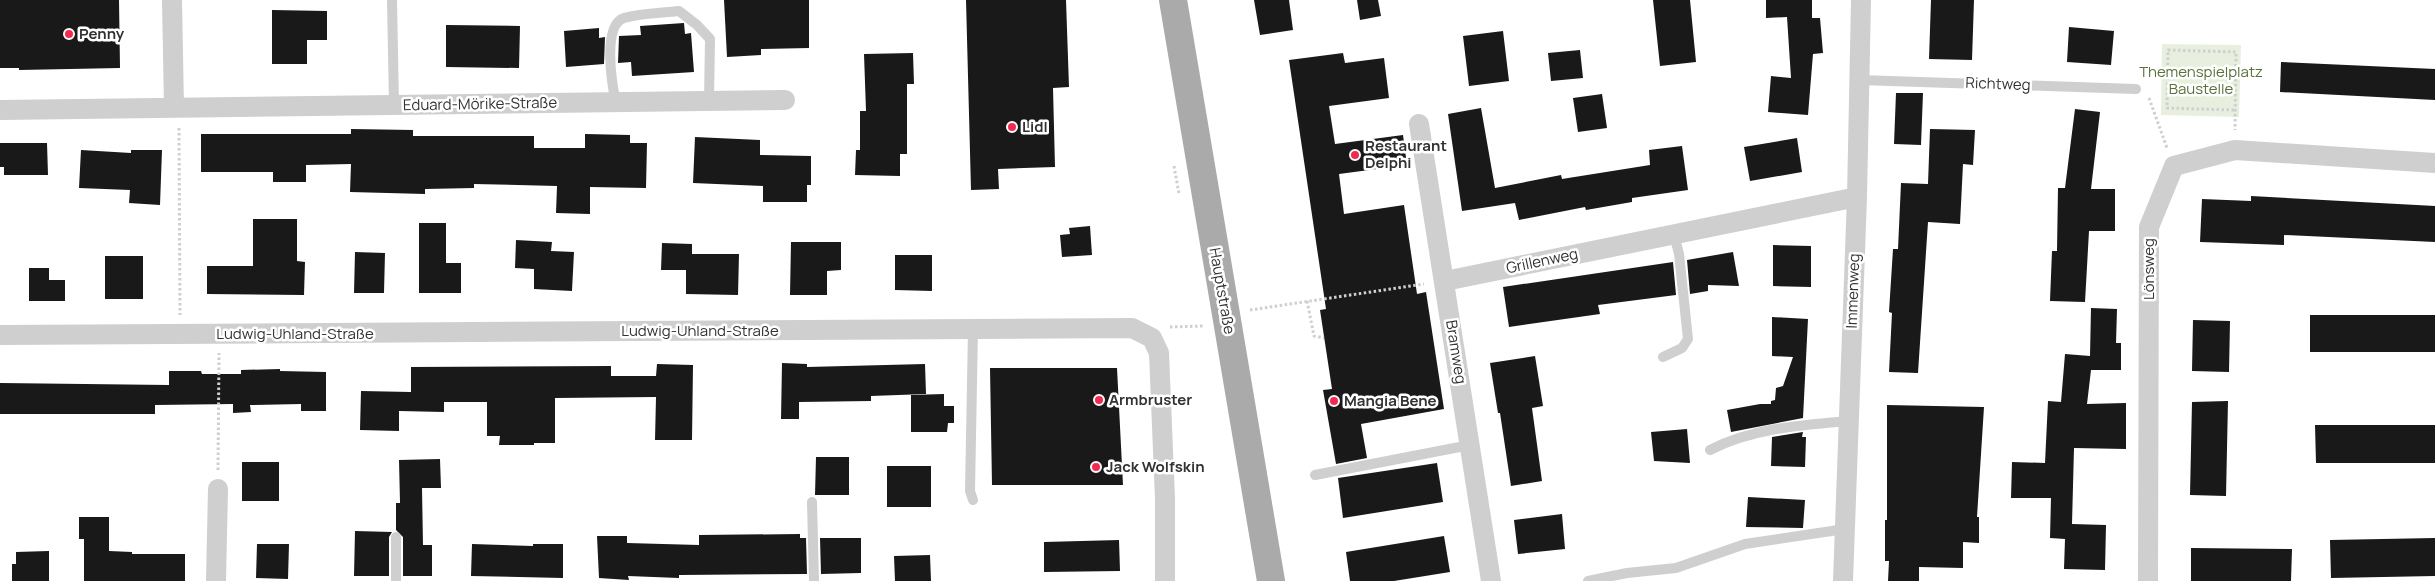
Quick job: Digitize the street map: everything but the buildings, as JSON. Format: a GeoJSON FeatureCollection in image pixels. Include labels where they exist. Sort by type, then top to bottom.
{"type":"FeatureCollection","features":[{"type":"Feature","properties":{"kind":"main road","name":"Hauptstraße"},"geometry":{"type":"LineString","coordinates":[[1173,0],[1271,581]]}},
{"type":"Feature","properties":{"kind":"street"},"geometry":{"type":"LineString","coordinates":[[172,0],[174,108]]}},
{"type":"Feature","properties":{"kind":"street","name":"Immenweg"},"geometry":{"type":"LineString","coordinates":[[1843,581],[1857,197],[1861,0]]}},
{"type":"Feature","properties":{"kind":"street","name":"Eduard-Mörike-Straße"},"geometry":{"type":"LineString","coordinates":[[0,110],[785,100]]}},
{"type":"Feature","properties":{"kind":"street","name":"Bramweg"},"geometry":{"type":"LineString","coordinates":[[1419,124],[1491,581]]}},
{"type":"Feature","properties":{"kind":"street"},"geometry":{"type":"LineString","coordinates":[[2174,166],[2235,150],[2435,163]]}},
{"type":"Feature","properties":{"kind":"street","name":"Lönsweg"},"geometry":{"type":"LineString","coordinates":[[2148,581],[2149,227],[2174,166]]}},
{"type":"Feature","properties":{"kind":"street","name":"Grillenweg"},"geometry":{"type":"LineString","coordinates":[[1445,280],[1857,197]]}},
{"type":"Feature","properties":{"kind":"street"},"geometry":{"type":"LineString","coordinates":[[1132,328],[1152,338],[1159,352],[1165,499],[1165,581]]}},
{"type":"Feature","properties":{"kind":"street","name":"Ludwig-Uhland-Straße"},"geometry":{"type":"LineString","coordinates":[[0,335],[1132,328]]}},
{"type":"Feature","properties":{"kind":"street"},"geometry":{"type":"LineString","coordinates":[[216,581],[218,489]]}},
{"type":"Feature","properties":{"kind":"lane"},"geometry":{"type":"LineString","coordinates":[[392,0],[394,106]]}},
{"type":"Feature","properties":{"kind":"lane"},"geometry":{"type":"LineString","coordinates":[[616,103],[611,81],[610,51],[614,27],[622,18],[679,11],[697,25],[710,39],[709,102]]}},
{"type":"Feature","properties":{"kind":"lane","name":"Richtweg"},"geometry":{"type":"LineString","coordinates":[[1859,80],[2136,89]]}},
{"type":"Feature","properties":{"kind":"lane"},"geometry":{"type":"LineString","coordinates":[[1663,358],[1682,348],[1688,339],[1679,254],[1674,234]]}},
{"type":"Feature","properties":{"kind":"lane"},"geometry":{"type":"LineString","coordinates":[[973,500],[970,492],[974,329]]}},
{"type":"Feature","properties":{"kind":"lane"},"geometry":{"type":"LineString","coordinates":[[1710,450],[1730,440],[1750,434],[1848,421]]}},
{"type":"Feature","properties":{"kind":"lane"},"geometry":{"type":"LineString","coordinates":[[1315,475],[1470,445]]}},
{"type":"Feature","properties":{"kind":"lane"},"geometry":{"type":"LineString","coordinates":[[812,502],[814,581]]}},
{"type":"Feature","properties":{"kind":"lane"},"geometry":{"type":"LineString","coordinates":[[1588,581],[1627,573],[1676,568],[1745,544],[1845,529]]}},
{"type":"Feature","properties":{"kind":"lane"},"geometry":{"type":"LineString","coordinates":[[396,537],[396,581]]}},
{"type":"Feature","properties":{"kind":"path"},"geometry":{"type":"LineString","coordinates":[[2234,110],[2167,108],[2168,50],[2236,52],[2235,150]]}},
{"type":"Feature","properties":{"kind":"path"},"geometry":{"type":"LineString","coordinates":[[2136,89],[2149,98],[2174,166]]}},
{"type":"Feature","properties":{"kind":"path"},"geometry":{"type":"LineString","coordinates":[[174,108],[179,125],[180,335]]}},
{"type":"Feature","properties":{"kind":"path"},"geometry":{"type":"LineString","coordinates":[[1132,328],[1227,319],[1307,301],[1445,280]]}},
{"type":"Feature","properties":{"kind":"path"},"geometry":{"type":"LineString","coordinates":[[1307,301],[1314,336],[1324,338]]}},
{"type":"Feature","properties":{"kind":"path"},"geometry":{"type":"LineString","coordinates":[[218,489],[219,335]]}},
{"type":"Feature","properties":{"kind":"green space","name":"Themenspielplatz Baustelle"},"geometry":{"type":"Polygon","coordinates":[[[2162,44],[2241,45],[2239,117],[2161,115],[2162,44]]]}},
{"type":"Feature","properties":{"kind":"place","name":"Penny"},"geometry":{"type":"Point","coordinates":[69,34]}},
{"type":"Feature","properties":{"kind":"place","name":"Lidl"},"geometry":{"type":"Point","coordinates":[1012,127]}},
{"type":"Feature","properties":{"kind":"place","name":"Restaurant Delphi"},"geometry":{"type":"Point","coordinates":[1355,155]}},
{"type":"Feature","properties":{"kind":"place","name":"Armbruster"},"geometry":{"type":"Point","coordinates":[1099,400]}},
{"type":"Feature","properties":{"kind":"place","name":"Mangia Bene"},"geometry":{"type":"Point","coordinates":[1334,401]}},
{"type":"Feature","properties":{"kind":"place","name":"Jack Wolfskin"},"geometry":{"type":"Point","coordinates":[1096,467]}}]}
